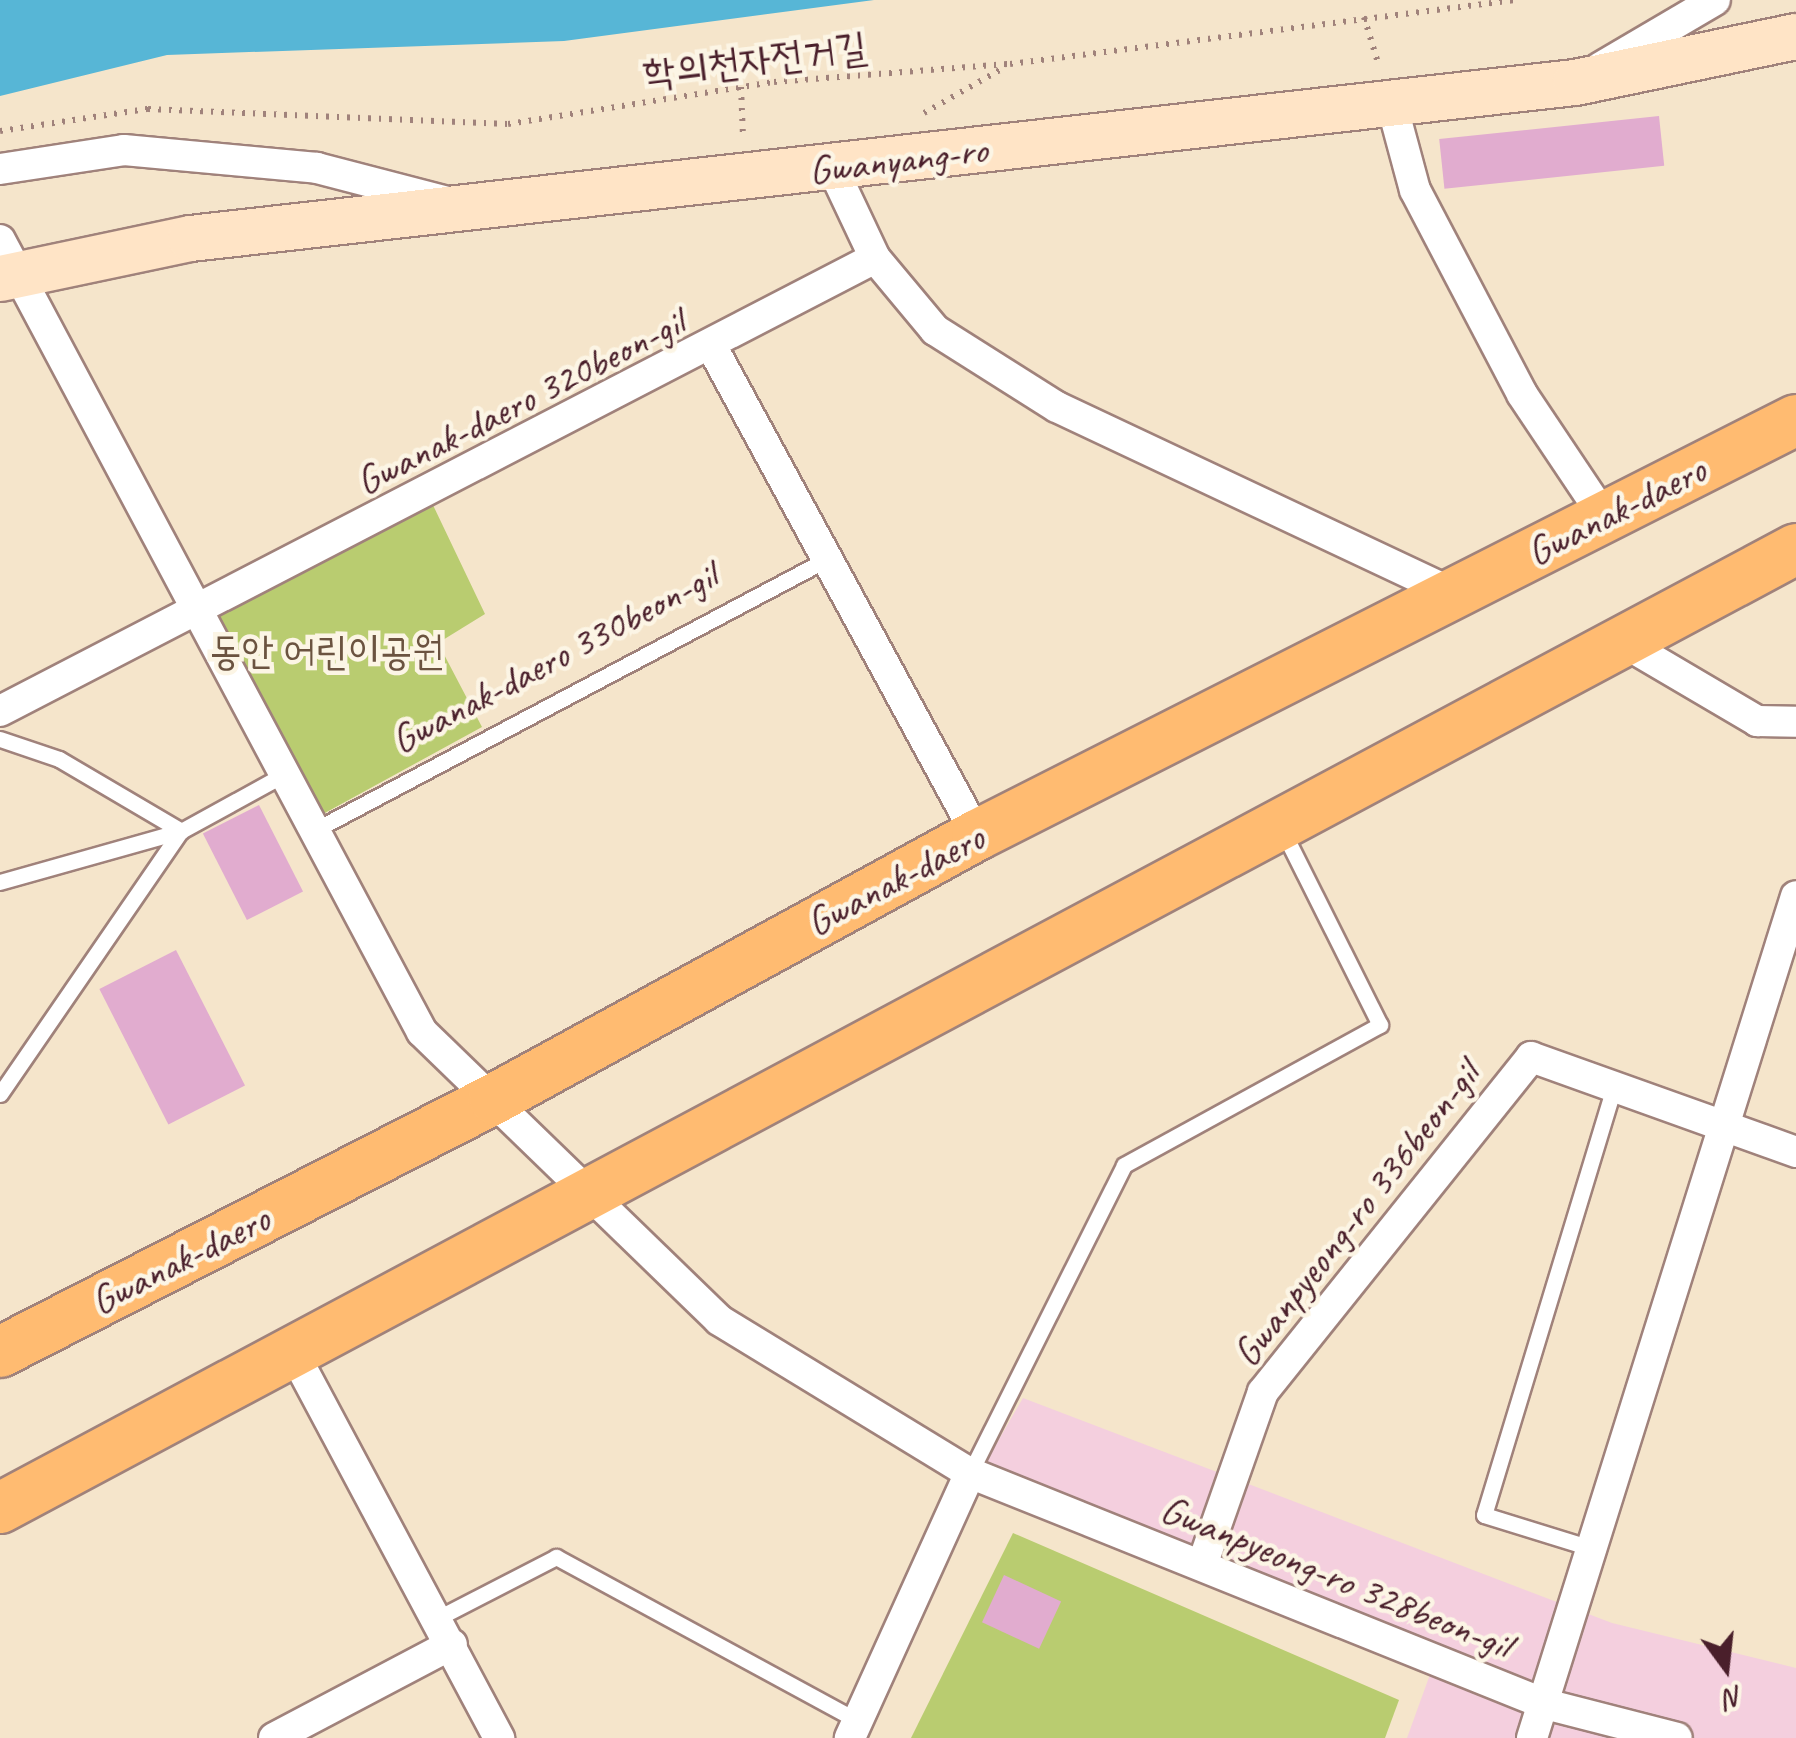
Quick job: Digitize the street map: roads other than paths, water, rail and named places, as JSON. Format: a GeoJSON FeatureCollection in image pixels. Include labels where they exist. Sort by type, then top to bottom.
{"type":"FeatureCollection","features":[{"type":"Feature","properties":{"kind":"main road","name":"Gwanak-daero"},"geometry":{"type":"LineString","coordinates":[[0,1352],[494,1099],[976,835],[1796,420]]}},
{"type":"Feature","properties":{"kind":"main road"},"geometry":{"type":"LineString","coordinates":[[0,1508],[1796,549]]}},
{"type":"Feature","properties":{"kind":"street"},"geometry":{"type":"LineString","coordinates":[[1575,82],[1714,0]]}},
{"type":"Feature","properties":{"kind":"street","name":"Gwanyang-ro"},"geometry":{"type":"LineString","coordinates":[[6,263],[190,238],[1575,82],[1796,36]]}},
{"type":"Feature","properties":{"kind":"street"},"geometry":{"type":"LineString","coordinates":[[1392,105],[1424,207],[1522,394],[1605,518]]}},
{"type":"Feature","properties":{"kind":"street"},"geometry":{"type":"LineString","coordinates":[[0,169],[140,151],[317,168],[466,207]]}},
{"type":"Feature","properties":{"kind":"street"},"geometry":{"type":"LineString","coordinates":[[832,166],[875,258],[935,330],[1057,407],[1453,593]]}},
{"type":"Feature","properties":{"kind":"street","name":"Gwanak-daero 320beon-gil"},"geometry":{"type":"LineString","coordinates":[[0,711],[713,349],[875,258]]}},
{"type":"Feature","properties":{"kind":"street","name":"Gwanpyeong-ro 328beon-gil"},"geometry":{"type":"LineString","coordinates":[[6,263],[422,1032],[494,1099],[585,1197],[719,1320],[970,1473],[1545,1704],[1677,1738]]}},
{"type":"Feature","properties":{"kind":"street"},"geometry":{"type":"LineString","coordinates":[[713,349],[833,556],[976,835]]}},
{"type":"Feature","properties":{"kind":"street"},"geometry":{"type":"LineString","coordinates":[[1623,642],[1757,721],[1796,722]]}},
{"type":"Feature","properties":{"kind":"street"},"geometry":{"type":"LineString","coordinates":[[1532,1738],[1728,1130],[1796,896]]}},
{"type":"Feature","properties":{"kind":"street","name":"Gwanpyeong-ro 336beon-gil"},"geometry":{"type":"LineString","coordinates":[[1202,1565],[1263,1392],[1530,1058],[1796,1152]]}},
{"type":"Feature","properties":{"kind":"street"},"geometry":{"type":"LineString","coordinates":[[293,1352],[499,1738]]}},
{"type":"Feature","properties":{"kind":"street"},"geometry":{"type":"LineString","coordinates":[[854,1730],[970,1473]]}},
{"type":"Feature","properties":{"kind":"street"},"geometry":{"type":"LineString","coordinates":[[274,1738],[445,1631]]}},
{"type":"Feature","properties":{"kind":"lane","name":"Gwanak-daero 330beon-gil"},"geometry":{"type":"LineString","coordinates":[[313,831],[833,556]]}},
{"type":"Feature","properties":{"kind":"lane"},"geometry":{"type":"LineString","coordinates":[[0,739],[59,759],[181,831]]}},
{"type":"Feature","properties":{"kind":"lane"},"geometry":{"type":"LineString","coordinates":[[0,882],[181,831],[284,775]]}},
{"type":"Feature","properties":{"kind":"lane"},"geometry":{"type":"LineString","coordinates":[[970,1473],[1124,1165],[1380,1025],[1280,824]]}},
{"type":"Feature","properties":{"kind":"lane"},"geometry":{"type":"LineString","coordinates":[[0,1094],[181,831]]}},
{"type":"Feature","properties":{"kind":"lane"},"geometry":{"type":"LineString","coordinates":[[1594,1549],[1484,1515],[1614,1088]]}},
{"type":"Feature","properties":{"kind":"lane"},"geometry":{"type":"LineString","coordinates":[[445,1631],[556,1558],[854,1730]]}},
{"type":"Feature","properties":{"kind":"water"},"geometry":{"type":"Polygon","coordinates":[[[0,0],[874,0],[564,41],[167,55],[0,96],[0,0]]]}},
{"type":"Feature","properties":{"kind":"park label","name":"동안 어린이공원"},"geometry":{"type":"Point","coordinates":[327,651]}}]}
